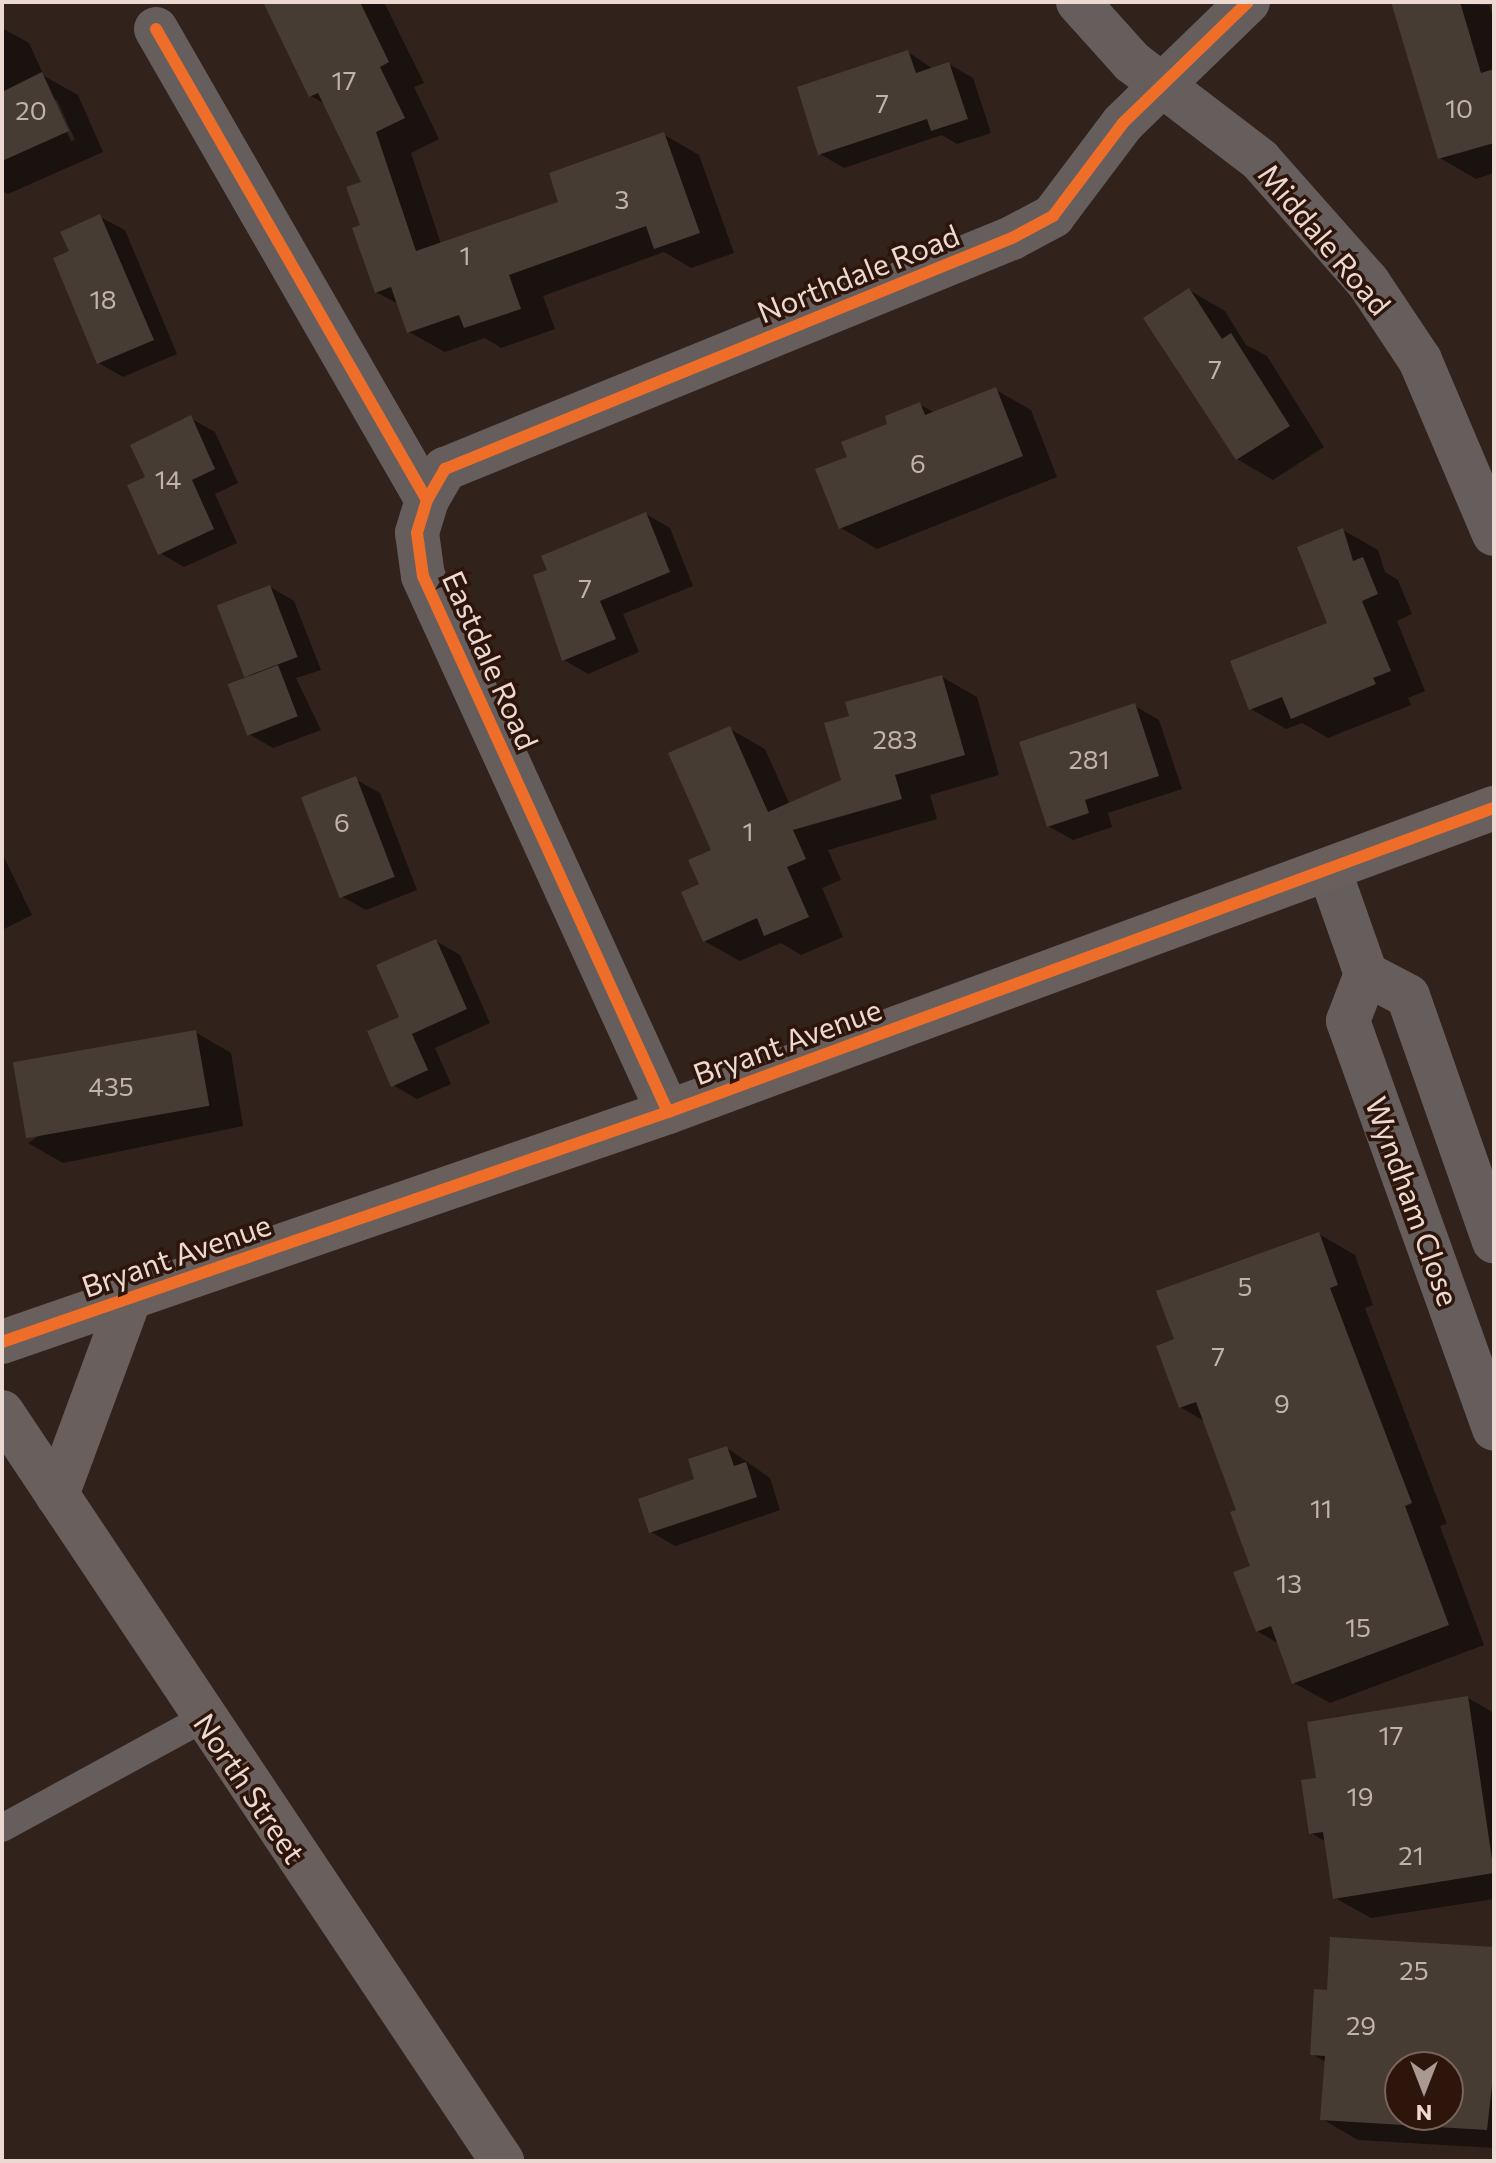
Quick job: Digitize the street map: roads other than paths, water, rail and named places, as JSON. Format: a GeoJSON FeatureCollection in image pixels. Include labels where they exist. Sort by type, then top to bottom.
{"type":"FeatureCollection","features":[{"type":"Feature","properties":{"kind":"street","name":"Middale Road"},"geometry":{"type":"LineString","coordinates":[[1078,2],[1132,62],[1260,160],[1368,282],[1420,360],[1494,534]]}},
{"type":"Feature","properties":{"kind":"street","name":"Northdale Road"},"geometry":{"type":"LineString","coordinates":[[427,500],[445,469],[1012,238],[1053,216],[1123,123],[1248,2]]}},
{"type":"Feature","properties":{"kind":"street"},"geometry":{"type":"LineString","coordinates":[[156,29],[427,500]]}},
{"type":"Feature","properties":{"kind":"street","name":"Eastdale Road"},"geometry":{"type":"LineString","coordinates":[[427,500],[417,533],[423,576],[668,1112]]}},
{"type":"Feature","properties":{"kind":"street","name":"Bryant Avenue"},"geometry":{"type":"LineString","coordinates":[[2,1342],[668,1112],[1330,872],[1494,808]]}},
{"type":"Feature","properties":{"kind":"street"},"geometry":{"type":"LineString","coordinates":[[1330,872],[1366,974]]}},
{"type":"Feature","properties":{"kind":"street","name":"Wyndham Close"},"geometry":{"type":"LineString","coordinates":[[1494,1241],[1408,996],[1366,974],[1348,1021],[1494,1429]]}},
{"type":"Feature","properties":{"kind":"street"},"geometry":{"type":"LineString","coordinates":[[57,1495],[130,1298]]}},
{"type":"Feature","properties":{"kind":"street","name":"North Street"},"geometry":{"type":"LineString","coordinates":[[2,1412],[502,2161]]}},
{"type":"Feature","properties":{"kind":"lane"},"geometry":{"type":"LineString","coordinates":[[2,1828],[204,1718]]}}]}
